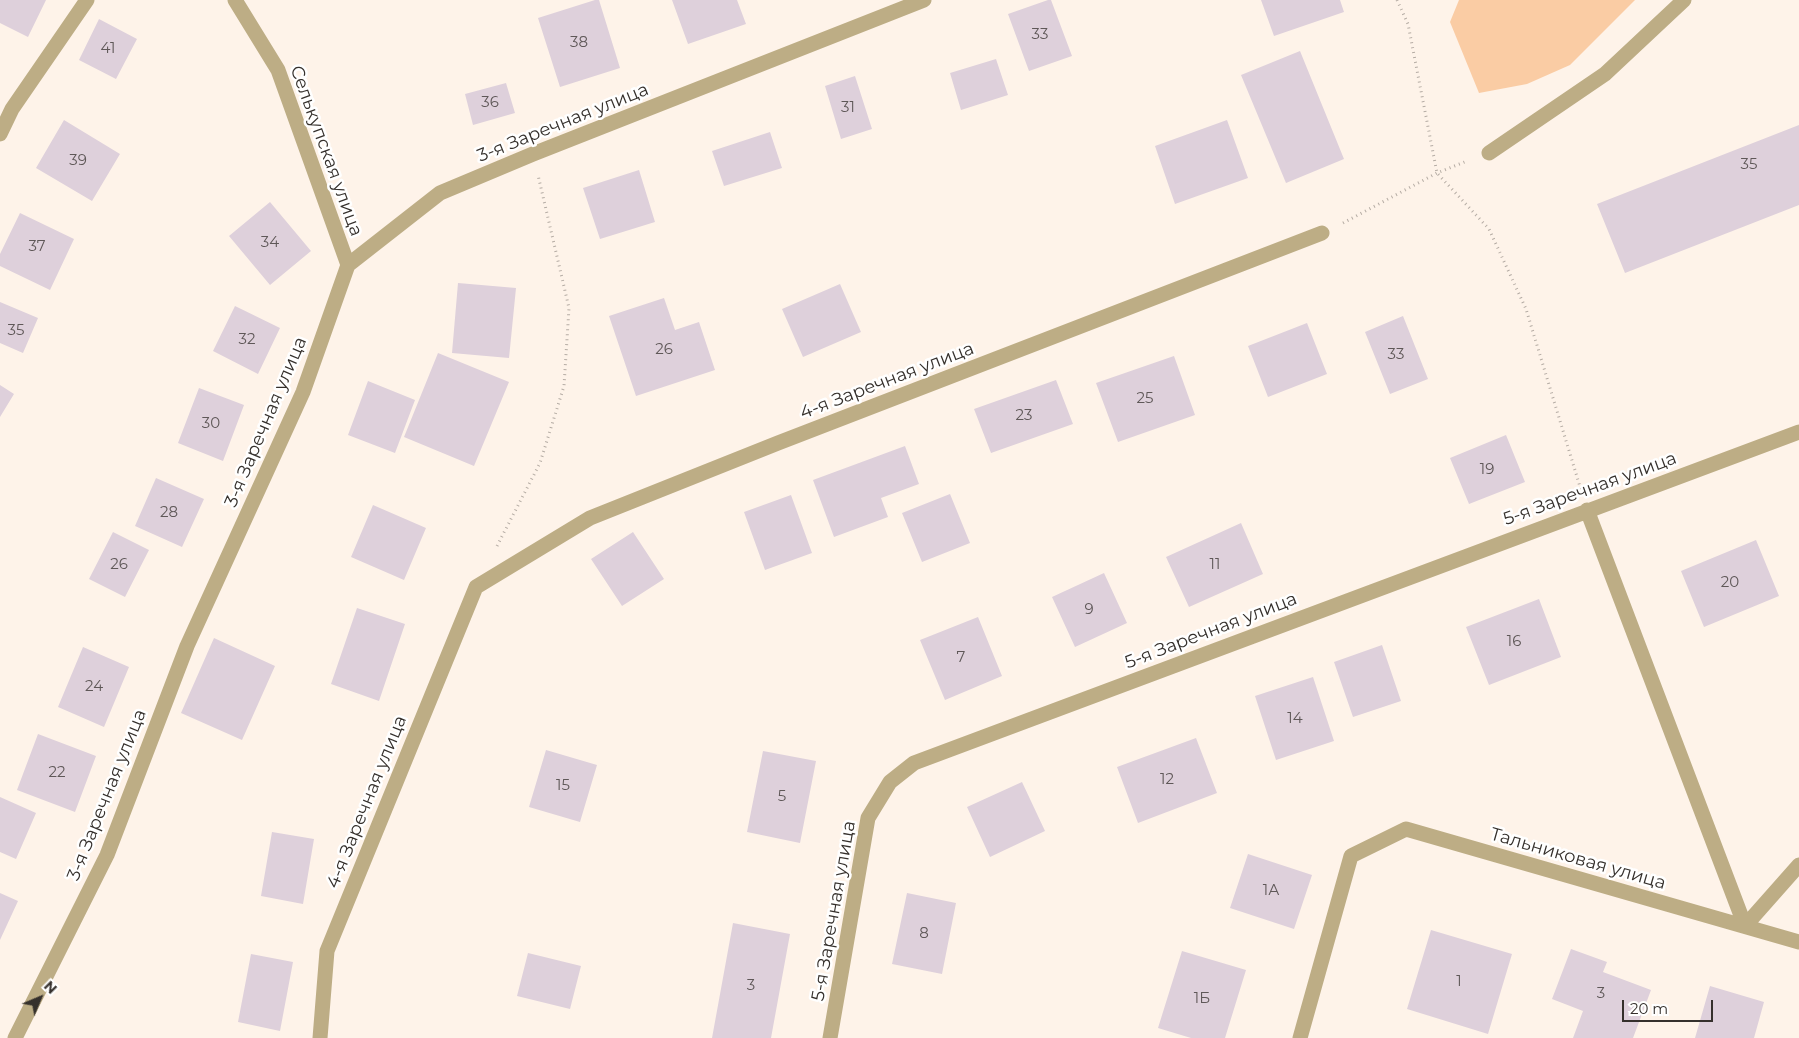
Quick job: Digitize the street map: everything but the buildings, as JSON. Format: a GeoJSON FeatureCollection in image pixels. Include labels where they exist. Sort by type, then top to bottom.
{"type":"FeatureCollection","features":[{"type":"Feature","properties":{"kind":"street"},"geometry":{"type":"LineString","coordinates":[[0,134],[12,108],[86,0]]}},
{"type":"Feature","properties":{"kind":"street","name":"Селькупская улица"},"geometry":{"type":"LineString","coordinates":[[234,0],[278,70],[348,265]]}},
{"type":"Feature","properties":{"kind":"street","name":"3-я Заречная улица"},"geometry":{"type":"LineString","coordinates":[[15,1038],[107,855],[187,646],[303,392],[348,265],[440,193],[533,154],[924,0]]}},
{"type":"Feature","properties":{"kind":"street"},"geometry":{"type":"LineString","coordinates":[[1489,153],[1606,74],[1684,0]]}},
{"type":"Feature","properties":{"kind":"street","name":"4-я Заречная улица"},"geometry":{"type":"LineString","coordinates":[[320,1038],[327,951],[476,587],[590,518],[778,443],[1322,234]]}},
{"type":"Feature","properties":{"kind":"street","name":"5-я Заречная улица"},"geometry":{"type":"LineString","coordinates":[[830,1038],[868,818],[890,782],[914,763],[1586,510],[1799,432]]}},
{"type":"Feature","properties":{"kind":"street"},"geometry":{"type":"LineString","coordinates":[[1586,510],[1745,926],[1799,865]]}},
{"type":"Feature","properties":{"kind":"street","name":"Тальниковая улица"},"geometry":{"type":"LineString","coordinates":[[1300,1038],[1351,856],[1406,829],[1799,942]]}},
{"type":"Feature","properties":{"kind":"path"},"geometry":{"type":"LineString","coordinates":[[1397,0],[1408,24],[1437,173],[1489,230],[1526,309],[1586,510]]}},
{"type":"Feature","properties":{"kind":"path"},"geometry":{"type":"LineString","coordinates":[[1322,234],[1437,173],[1489,153]]}},
{"type":"Feature","properties":{"kind":"path"},"geometry":{"type":"LineString","coordinates":[[494,551],[540,463],[564,386],[570,308],[533,154]]}},
{"type":"Feature","properties":{"kind":"shaded area"},"geometry":{"type":"Polygon","coordinates":[[[1459,0],[1635,0],[1570,65],[1527,84],[1479,93],[1450,22],[1459,0]]]}}]}
